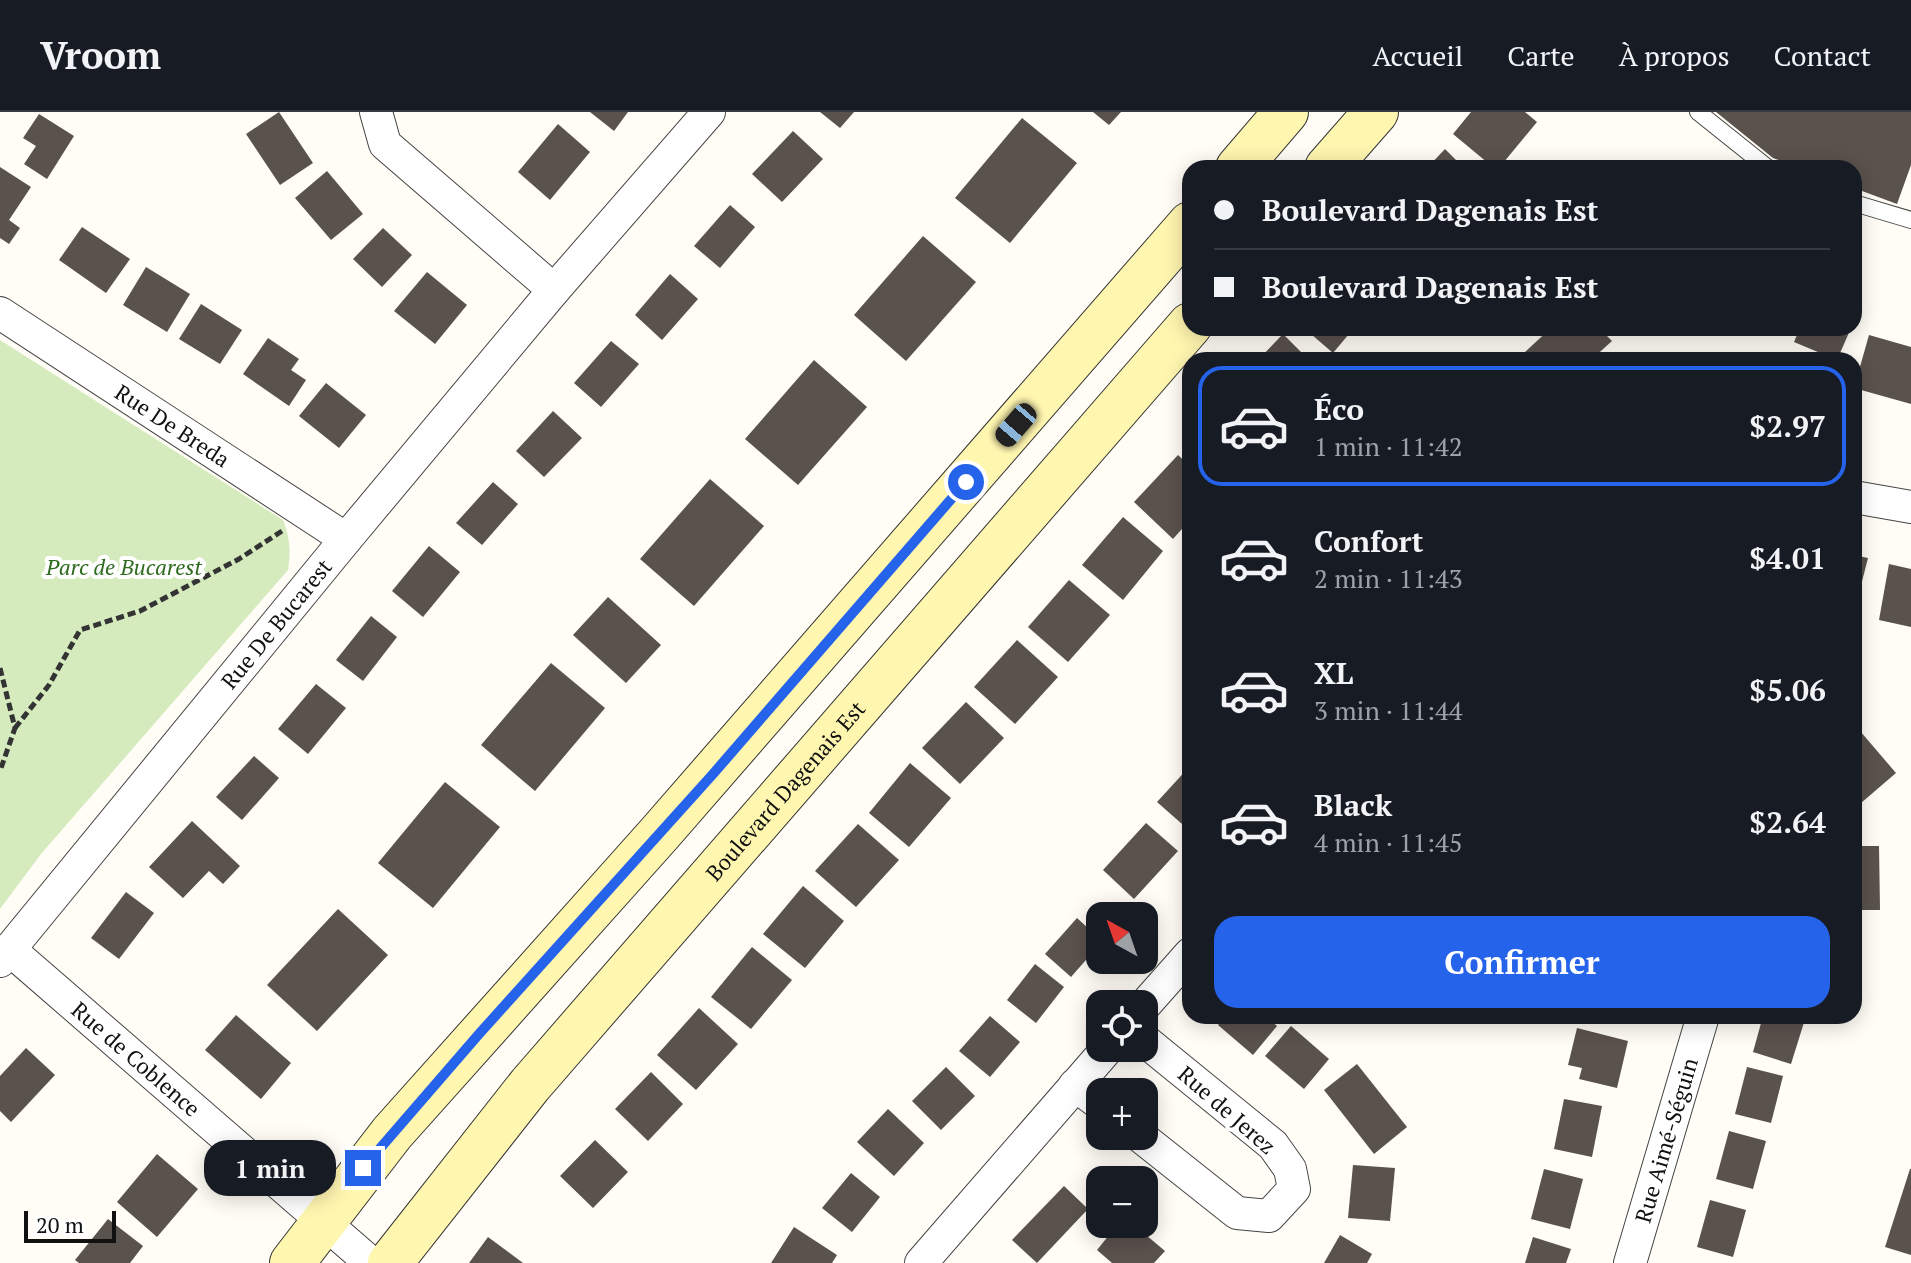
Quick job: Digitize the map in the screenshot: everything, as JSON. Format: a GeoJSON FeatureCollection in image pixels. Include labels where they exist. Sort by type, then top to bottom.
{"type":"FeatureCollection","features":[{"type":"Feature","properties":{"kind":"main road"},"geometry":{"type":"LineString","coordinates":[[1245,160],[1286,112]]}},
{"type":"Feature","properties":{"kind":"main road"},"geometry":{"type":"LineString","coordinates":[[1334,160],[1376,112]]}},
{"type":"Feature","properties":{"kind":"main road"},"geometry":{"type":"LineString","coordinates":[[292,1263],[392,1133],[670,823],[1182,233]]}},
{"type":"Feature","properties":{"kind":"main road","name":"Boulevard Dagenais Est"},"geometry":{"type":"LineString","coordinates":[[390,1263],[539,1075],[1182,334]]}},
{"type":"Feature","properties":{"kind":"street"},"geometry":{"type":"LineString","coordinates":[[376,112],[385,144],[554,290]]}},
{"type":"Feature","properties":{"kind":"street","name":"Rue De Bucarest"},"geometry":{"type":"LineString","coordinates":[[5,955],[346,539],[554,290],[709,112]]}},
{"type":"Feature","properties":{"kind":"street","name":"Rue De Breda"},"geometry":{"type":"LineString","coordinates":[[0,313],[346,539]]}},
{"type":"Feature","properties":{"kind":"street"},"geometry":{"type":"LineString","coordinates":[[1862,498],[1911,507]]}},
{"type":"Feature","properties":{"kind":"street","name":"Rue de Coblence"},"geometry":{"type":"LineString","coordinates":[[5,955],[371,1263]]}},
{"type":"Feature","properties":{"kind":"street"},"geometry":{"type":"LineString","coordinates":[[1158,990],[1182,963]]}},
{"type":"Feature","properties":{"kind":"street","name":"Rue Aimé-Séguin"},"geometry":{"type":"LineString","coordinates":[[1630,1263],[1701,1024]]}},
{"type":"Feature","properties":{"kind":"street","name":"Rue de Jerez"},"geometry":{"type":"LineString","coordinates":[[1158,1051],[1273,1145],[1290,1169],[1294,1189],[1269,1216],[1237,1213],[1158,1150]]}},
{"type":"Feature","properties":{"kind":"street"},"geometry":{"type":"LineString","coordinates":[[921,1263],[1086,1097]]}},
{"type":"Feature","properties":{"kind":"lane"},"geometry":{"type":"LineString","coordinates":[[1698,112],[1758,160]]}},
{"type":"Feature","properties":{"kind":"lane"},"geometry":{"type":"LineString","coordinates":[[1862,205],[1911,220]]}},
{"type":"Feature","properties":{"kind":"path"},"geometry":{"type":"LineString","coordinates":[[0,771],[15,728],[49,685],[80,630],[140,611],[239,559],[307,514]]}},
{"type":"Feature","properties":{"kind":"path"},"geometry":{"type":"LineString","coordinates":[[0,668],[15,728]]}},
{"type":"Feature","properties":{"kind":"green space","name":"Parc de Bucarest"},"geometry":{"type":"Polygon","coordinates":[[[0,340],[283,520],[290,551],[288,570],[41,854],[0,909],[0,340]]]}},
{"type":"Feature","properties":{"kind":"building"},"geometry":{"type":"Polygon","coordinates":[[[279,112],[313,163],[280,185],[246,134],[279,112]]]}},
{"type":"Feature","properties":{"kind":"building"},"geometry":{"type":"Polygon","coordinates":[[[590,112],[628,112],[614,131],[590,112]]]}},
{"type":"Feature","properties":{"kind":"building"},"geometry":{"type":"Polygon","coordinates":[[[820,112],[854,112],[840,128],[820,112]]]}},
{"type":"Feature","properties":{"kind":"building"},"geometry":{"type":"Polygon","coordinates":[[[1093,112],[1121,112],[1109,125],[1093,112]]]}},
{"type":"Feature","properties":{"kind":"building"},"geometry":{"type":"Polygon","coordinates":[[[1471,112],[1525,112],[1537,122],[1506,160],[1484,160],[1453,134],[1471,112]]]}},
{"type":"Feature","properties":{"kind":"building"},"geometry":{"type":"Polygon","coordinates":[[[1716,112],[1911,112],[1911,165],[1897,204],[1862,191],[1862,160],[1773,158],[1716,112]]]}},
{"type":"Feature","properties":{"kind":"building"},"geometry":{"type":"Polygon","coordinates":[[[39,114],[74,136],[47,179],[24,164],[36,146],[23,138],[39,114]]]}},
{"type":"Feature","properties":{"kind":"building"},"geometry":{"type":"Polygon","coordinates":[[[1022,118],[1077,163],[1010,243],[955,198],[1022,118]]]}},
{"type":"Feature","properties":{"kind":"building"},"geometry":{"type":"Polygon","coordinates":[[[558,124],[590,152],[550,200],[518,172],[558,124]]]}},
{"type":"Feature","properties":{"kind":"building"},"geometry":{"type":"Polygon","coordinates":[[[793,131],[823,159],[782,202],[752,174],[793,131]]]}},
{"type":"Feature","properties":{"kind":"building"},"geometry":{"type":"Polygon","coordinates":[[[1445,149],[1456,160],[1435,160],[1445,149]]]}},
{"type":"Feature","properties":{"kind":"building"},"geometry":{"type":"Polygon","coordinates":[[[0,167],[31,187],[9,220],[20,228],[9,244],[0,238],[0,167]]]}},
{"type":"Feature","properties":{"kind":"building"},"geometry":{"type":"Polygon","coordinates":[[[327,171],[363,214],[331,240],[295,198],[327,171]]]}},
{"type":"Feature","properties":{"kind":"building"},"geometry":{"type":"Polygon","coordinates":[[[730,205],[755,227],[720,268],[694,246],[730,205]]]}},
{"type":"Feature","properties":{"kind":"building"},"geometry":{"type":"Polygon","coordinates":[[[82,227],[130,259],[106,293],[59,260],[82,227]]]}},
{"type":"Feature","properties":{"kind":"building"},"geometry":{"type":"Polygon","coordinates":[[[383,228],[412,255],[382,287],[353,259],[383,228]]]}},
{"type":"Feature","properties":{"kind":"building"},"geometry":{"type":"Polygon","coordinates":[[[923,236],[976,282],[906,361],[854,315],[923,236]]]}},
{"type":"Feature","properties":{"kind":"building"},"geometry":{"type":"Polygon","coordinates":[[[146,267],[190,294],[167,332],[123,305],[146,267]]]}},
{"type":"Feature","properties":{"kind":"building"},"geometry":{"type":"Polygon","coordinates":[[[427,272],[467,305],[435,344],[394,311],[427,272]]]}},
{"type":"Feature","properties":{"kind":"building"},"geometry":{"type":"Polygon","coordinates":[[[670,274],[698,299],[662,340],[635,315],[670,274]]]}},
{"type":"Feature","properties":{"kind":"building"},"geometry":{"type":"Polygon","coordinates":[[[201,304],[242,330],[220,364],[179,339],[201,304]]]}},
{"type":"Feature","properties":{"kind":"building"},"geometry":{"type":"Polygon","coordinates":[[[1869,335],[1911,347],[1911,404],[1862,390],[1862,360],[1869,335]]]}},
{"type":"Feature","properties":{"kind":"building"},"geometry":{"type":"Polygon","coordinates":[[[1281,336],[1285,336],[1301,352],[1266,352],[1281,336]]]}},
{"type":"Feature","properties":{"kind":"building"},"geometry":{"type":"Polygon","coordinates":[[[1313,336],[1347,336],[1332,352],[1313,336]]]}},
{"type":"Feature","properties":{"kind":"building"},"geometry":{"type":"Polygon","coordinates":[[[1542,336],[1607,336],[1612,341],[1600,352],[1525,352],[1542,336]]]}},
{"type":"Feature","properties":{"kind":"building"},"geometry":{"type":"Polygon","coordinates":[[[1797,336],[1848,336],[1840,352],[1818,352],[1794,342],[1797,336]]]}},
{"type":"Feature","properties":{"kind":"building"},"geometry":{"type":"Polygon","coordinates":[[[268,338],[299,359],[291,370],[306,380],[289,406],[243,374],[268,338]]]}},
{"type":"Feature","properties":{"kind":"building"},"geometry":{"type":"Polygon","coordinates":[[[611,341],[639,364],[601,407],[574,383],[611,341]]]}},
{"type":"Feature","properties":{"kind":"building"},"geometry":{"type":"Polygon","coordinates":[[[814,360],[867,407],[798,485],[745,439],[814,360]]]}},
{"type":"Feature","properties":{"kind":"building"},"geometry":{"type":"Polygon","coordinates":[[[326,383],[366,415],[339,448],[299,416],[326,383]]]}},
{"type":"Feature","properties":{"kind":"building"},"geometry":{"type":"Polygon","coordinates":[[[553,411],[582,438],[544,477],[516,451],[553,411]]]}},
{"type":"Feature","properties":{"kind":"building"},"geometry":{"type":"Polygon","coordinates":[[[1178,455],[1182,459],[1182,529],[1173,539],[1134,502],[1178,455]]]}},
{"type":"Feature","properties":{"kind":"building"},"geometry":{"type":"Polygon","coordinates":[[[710,479],[764,526],[694,606],[640,559],[710,479]]]}},
{"type":"Feature","properties":{"kind":"building"},"geometry":{"type":"Polygon","coordinates":[[[493,482],[518,504],[482,545],[456,523],[493,482]]]}},
{"type":"Feature","properties":{"kind":"building"},"geometry":{"type":"Polygon","coordinates":[[[1123,517],[1163,551],[1123,600],[1082,565],[1123,517]]]}},
{"type":"Feature","properties":{"kind":"building"},"geometry":{"type":"Polygon","coordinates":[[[429,546],[460,572],[423,617],[392,591],[429,546]]]}},
{"type":"Feature","properties":{"kind":"building"},"geometry":{"type":"Polygon","coordinates":[[[1862,557],[1868,558],[1862,581],[1862,557]]]}},
{"type":"Feature","properties":{"kind":"building"},"geometry":{"type":"Polygon","coordinates":[[[1889,564],[1911,569],[1911,627],[1879,620],[1889,564]]]}},
{"type":"Feature","properties":{"kind":"building"},"geometry":{"type":"Polygon","coordinates":[[[1069,580],[1110,615],[1068,662],[1028,627],[1069,580]]]}},
{"type":"Feature","properties":{"kind":"building"},"geometry":{"type":"Polygon","coordinates":[[[608,597],[661,645],[626,683],[573,635],[608,597]]]}},
{"type":"Feature","properties":{"kind":"building"},"geometry":{"type":"Polygon","coordinates":[[[371,616],[397,637],[363,681],[336,660],[371,616]]]}},
{"type":"Feature","properties":{"kind":"building"},"geometry":{"type":"Polygon","coordinates":[[[1017,640],[1058,677],[1015,724],[974,687],[1017,640]]]}},
{"type":"Feature","properties":{"kind":"building"},"geometry":{"type":"Polygon","coordinates":[[[551,663],[605,708],[535,791],[481,745],[551,663]]]}},
{"type":"Feature","properties":{"kind":"building"},"geometry":{"type":"Polygon","coordinates":[[[316,684],[346,708],[308,754],[278,729],[316,684]]]}},
{"type":"Feature","properties":{"kind":"building"},"geometry":{"type":"Polygon","coordinates":[[[966,702],[1004,738],[960,784],[922,748],[966,702]]]}},
{"type":"Feature","properties":{"kind":"building"},"geometry":{"type":"Polygon","coordinates":[[[1862,733],[1896,773],[1862,802],[1862,733]]]}},
{"type":"Feature","properties":{"kind":"building"},"geometry":{"type":"Polygon","coordinates":[[[254,756],[279,778],[242,820],[216,797],[254,756]]]}},
{"type":"Feature","properties":{"kind":"building"},"geometry":{"type":"Polygon","coordinates":[[[910,763],[951,798],[909,847],[869,813],[910,763]]]}},
{"type":"Feature","properties":{"kind":"building"},"geometry":{"type":"Polygon","coordinates":[[[1182,775],[1182,824],[1157,802],[1182,775]]]}},
{"type":"Feature","properties":{"kind":"building"},"geometry":{"type":"Polygon","coordinates":[[[445,782],[500,827],[433,908],[378,863],[445,782]]]}},
{"type":"Feature","properties":{"kind":"building"},"geometry":{"type":"Polygon","coordinates":[[[192,821],[240,866],[223,884],[209,871],[183,898],[149,867],[192,821]]]}},
{"type":"Feature","properties":{"kind":"building"},"geometry":{"type":"Polygon","coordinates":[[[1146,823],[1178,851],[1134,899],[1103,870],[1146,823]]]}},
{"type":"Feature","properties":{"kind":"building"},"geometry":{"type":"Polygon","coordinates":[[[858,824],[899,860],[856,907],[815,871],[858,824]]]}},
{"type":"Feature","properties":{"kind":"building"},"geometry":{"type":"Polygon","coordinates":[[[1862,846],[1879,846],[1880,910],[1862,910],[1862,846]]]}},
{"type":"Feature","properties":{"kind":"building"},"geometry":{"type":"Polygon","coordinates":[[[803,886],[844,921],[805,968],[763,934],[803,886]]]}},
{"type":"Feature","properties":{"kind":"building"},"geometry":{"type":"Polygon","coordinates":[[[126,892],[154,913],[119,959],[91,938],[126,892]]]}},
{"type":"Feature","properties":{"kind":"building"},"geometry":{"type":"Polygon","coordinates":[[[338,909],[388,955],[317,1031],[267,985],[338,909]]]}},
{"type":"Feature","properties":{"kind":"building"},"geometry":{"type":"Polygon","coordinates":[[[1077,918],[1086,926],[1086,960],[1071,977],[1045,954],[1077,918]]]}},
{"type":"Feature","properties":{"kind":"building"},"geometry":{"type":"Polygon","coordinates":[[[752,947],[792,980],[751,1029],[711,997],[752,947]]]}},
{"type":"Feature","properties":{"kind":"building"},"geometry":{"type":"Polygon","coordinates":[[[1035,964],[1064,987],[1036,1023],[1007,1000],[1035,964]]]}},
{"type":"Feature","properties":{"kind":"building"},"geometry":{"type":"Polygon","coordinates":[[[699,1008],[738,1044],[696,1090],[657,1055],[699,1008]]]}},
{"type":"Feature","properties":{"kind":"building"},"geometry":{"type":"Polygon","coordinates":[[[236,1015],[291,1063],[261,1099],[205,1050],[236,1015]]]}},
{"type":"Feature","properties":{"kind":"building"},"geometry":{"type":"Polygon","coordinates":[[[990,1016],[1020,1042],[990,1077],[959,1051],[990,1016]]]}},
{"type":"Feature","properties":{"kind":"building"},"geometry":{"type":"Polygon","coordinates":[[[1275,1024],[1277,1026],[1253,1055],[1218,1025],[1275,1024]]]}},
{"type":"Feature","properties":{"kind":"building"},"geometry":{"type":"Polygon","coordinates":[[[1761,1024],[1804,1024],[1791,1064],[1753,1052],[1761,1024]]]}},
{"type":"Feature","properties":{"kind":"building"},"geometry":{"type":"Polygon","coordinates":[[[1291,1026],[1329,1059],[1304,1089],[1265,1056],[1291,1026]]]}},
{"type":"Feature","properties":{"kind":"building"},"geometry":{"type":"Polygon","coordinates":[[[1577,1028],[1628,1041],[1617,1088],[1579,1079],[1582,1068],[1568,1065],[1577,1028]]]}},
{"type":"Feature","properties":{"kind":"building"},"geometry":{"type":"Polygon","coordinates":[[[26,1048],[55,1075],[11,1122],[0,1111],[0,1076],[26,1048]]]}},
{"type":"Feature","properties":{"kind":"building"},"geometry":{"type":"Polygon","coordinates":[[[1357,1064],[1407,1127],[1374,1154],[1324,1090],[1357,1064]]]}},
{"type":"Feature","properties":{"kind":"building"},"geometry":{"type":"Polygon","coordinates":[[[946,1067],[975,1096],[941,1130],[912,1101],[946,1067]]]}},
{"type":"Feature","properties":{"kind":"building"},"geometry":{"type":"Polygon","coordinates":[[[1747,1067],[1783,1076],[1771,1123],[1735,1114],[1747,1067]]]}},
{"type":"Feature","properties":{"kind":"building"},"geometry":{"type":"Polygon","coordinates":[[[651,1072],[683,1104],[648,1141],[615,1109],[651,1072]]]}},
{"type":"Feature","properties":{"kind":"building"},"geometry":{"type":"Polygon","coordinates":[[[1564,1099],[1602,1106],[1592,1157],[1554,1149],[1564,1099]]]}},
{"type":"Feature","properties":{"kind":"building"},"geometry":{"type":"Polygon","coordinates":[[[888,1109],[924,1143],[894,1176],[857,1142],[888,1109]]]}},
{"type":"Feature","properties":{"kind":"building"},"geometry":{"type":"Polygon","coordinates":[[[1729,1131],[1766,1141],[1753,1189],[1716,1179],[1729,1131]]]}},
{"type":"Feature","properties":{"kind":"building"},"geometry":{"type":"Polygon","coordinates":[[[595,1140],[628,1172],[593,1208],[560,1176],[595,1140]]]}},
{"type":"Feature","properties":{"kind":"building"},"geometry":{"type":"Polygon","coordinates":[[[157,1154],[198,1189],[157,1237],[117,1202],[157,1154]]]}},
{"type":"Feature","properties":{"kind":"building"},"geometry":{"type":"Polygon","coordinates":[[[1353,1165],[1395,1168],[1390,1221],[1348,1218],[1353,1165]]]}},
{"type":"Feature","properties":{"kind":"building"},"geometry":{"type":"Polygon","coordinates":[[[1544,1169],[1583,1179],[1570,1229],[1531,1219],[1544,1169]]]}},
{"type":"Feature","properties":{"kind":"building"},"geometry":{"type":"Polygon","coordinates":[[[1911,1169],[1911,1255],[1885,1247],[1911,1169]]]}},
{"type":"Feature","properties":{"kind":"building"},"geometry":{"type":"Polygon","coordinates":[[[851,1173],[880,1197],[852,1232],[822,1208],[851,1173]]]}},
{"type":"Feature","properties":{"kind":"building"},"geometry":{"type":"Polygon","coordinates":[[[1064,1186],[1086,1207],[1086,1211],[1037,1263],[1012,1240],[1064,1186]]]}},
{"type":"Feature","properties":{"kind":"building"},"geometry":{"type":"Polygon","coordinates":[[[1710,1200],[1746,1210],[1733,1257],[1697,1247],[1710,1200]]]}},
{"type":"Feature","properties":{"kind":"building"},"geometry":{"type":"Polygon","coordinates":[[[108,1219],[143,1246],[130,1263],[79,1263],[75,1260],[108,1219]]]}},
{"type":"Feature","properties":{"kind":"building"},"geometry":{"type":"Polygon","coordinates":[[[794,1227],[837,1255],[832,1263],[771,1263],[794,1227]]]}},
{"type":"Feature","properties":{"kind":"building"},"geometry":{"type":"Polygon","coordinates":[[[1340,1235],[1372,1254],[1367,1263],[1324,1263],[1340,1235]]]}},
{"type":"Feature","properties":{"kind":"building"},"geometry":{"type":"Polygon","coordinates":[[[488,1237],[523,1263],[469,1263],[488,1237]]]}},
{"type":"Feature","properties":{"kind":"building"},"geometry":{"type":"Polygon","coordinates":[[[1533,1237],[1571,1249],[1566,1263],[1525,1263],[1533,1237]]]}},
{"type":"Feature","properties":{"kind":"building"},"geometry":{"type":"Polygon","coordinates":[[[1107,1238],[1150,1238],[1165,1251],[1154,1263],[1112,1263],[1097,1250],[1107,1238]]]}},
{"type":"Feature","properties":{"kind":"route"},"geometry":{"type":"LineString","coordinates":[[363,1168],[713,774],[966,482]]}}]}
